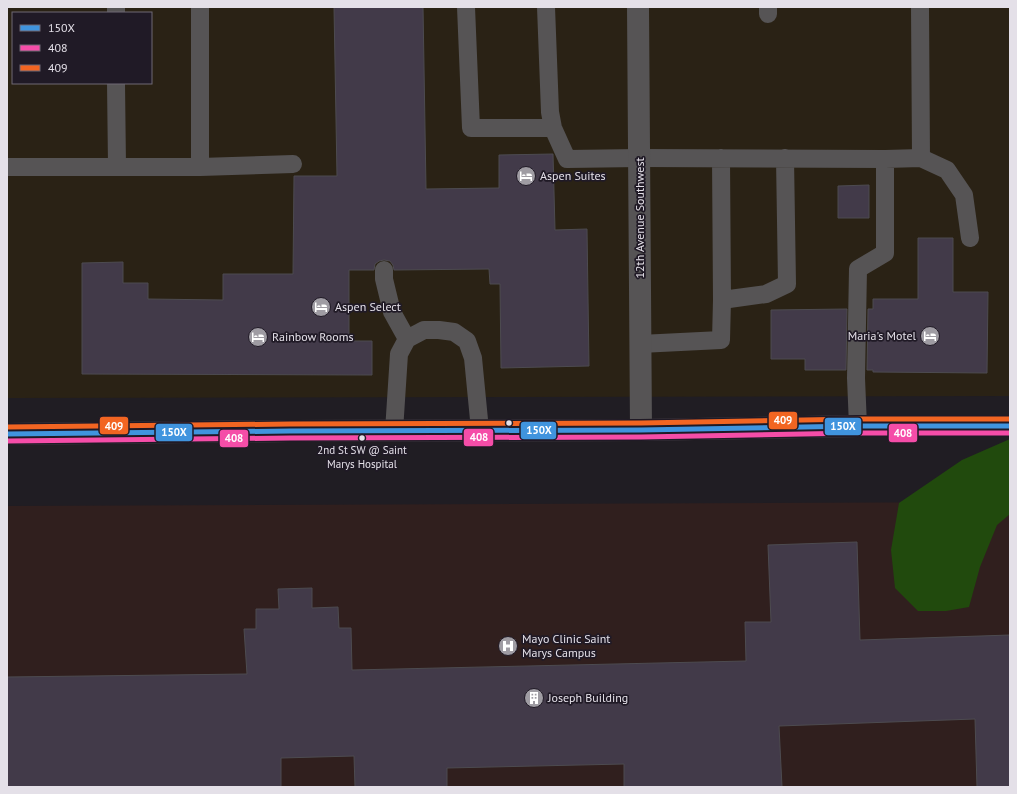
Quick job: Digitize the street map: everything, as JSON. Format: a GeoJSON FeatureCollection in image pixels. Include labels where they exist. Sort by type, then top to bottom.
{"type":"FeatureCollection","features":[{"type":"Feature","properties":{"kind":"main road"},"geometry":{"type":"LineString","coordinates":[[7,434],[641,430],[858,426],[1010,426]]}},
{"type":"Feature","properties":{"kind":"street","name":"12th Avenue Southwest"},"geometry":{"type":"LineString","coordinates":[[638,7],[641,430]]}},
{"type":"Feature","properties":{"kind":"lane"},"geometry":{"type":"LineString","coordinates":[[200,7],[200,167]]}},
{"type":"Feature","properties":{"kind":"lane"},"geometry":{"type":"LineString","coordinates":[[466,7],[471,128],[553,128]]}},
{"type":"Feature","properties":{"kind":"lane"},"geometry":{"type":"LineString","coordinates":[[546,7],[550,112],[553,128],[567,159],[921,158],[948,170],[964,195],[970,238]]}},
{"type":"Feature","properties":{"kind":"lane"},"geometry":{"type":"LineString","coordinates":[[920,7],[921,158]]}},
{"type":"Feature","properties":{"kind":"lane"},"geometry":{"type":"LineString","coordinates":[[116,84],[117,166]]}},
{"type":"Feature","properties":{"kind":"lane"},"geometry":{"type":"LineString","coordinates":[[640,344],[721,340],[721,158]]}},
{"type":"Feature","properties":{"kind":"lane"},"geometry":{"type":"LineString","coordinates":[[722,300],[766,294],[787,284],[785,158]]}},
{"type":"Feature","properties":{"kind":"lane"},"geometry":{"type":"LineString","coordinates":[[858,426],[856,378],[858,269],[885,253],[885,159]]}},
{"type":"Feature","properties":{"kind":"lane"},"geometry":{"type":"LineString","coordinates":[[7,167],[200,167],[294,164]]}},
{"type":"Feature","properties":{"kind":"lane"},"geometry":{"type":"LineString","coordinates":[[384,270],[384,279],[392,312],[407,339]]}},
{"type":"Feature","properties":{"kind":"lane"},"geometry":{"type":"LineString","coordinates":[[394,431],[399,354],[407,339],[424,330],[454,332],[467,341],[473,358],[480,430]]}},
{"type":"Feature","properties":{"kind":"shaded area"},"geometry":{"type":"Polygon","coordinates":[[[7,7],[1010,7],[1010,396],[7,398],[7,7]]]}},
{"type":"Feature","properties":{"kind":"shaded area","name":"Mayo Clinic Saint Marys Campus"},"geometry":{"type":"Polygon","coordinates":[[[1010,502],[1010,787],[7,787],[7,506],[1010,502]]]}},
{"type":"Feature","properties":{"kind":"green space"},"geometry":{"type":"Polygon","coordinates":[[[1010,439],[1010,514],[997,525],[980,567],[969,607],[946,611],[918,611],[895,588],[891,550],[899,503],[962,460],[1010,439]]]}},
{"type":"Feature","properties":{"kind":"building"},"geometry":{"type":"Polygon","coordinates":[[[334,7],[423,7],[426,189],[499,188],[499,155],[553,154],[555,230],[587,229],[589,366],[501,368],[500,284],[490,284],[489,269],[394,270],[390,261],[384,260],[375,264],[374,270],[349,270],[349,341],[372,341],[372,375],[82,374],[82,263],[123,262],[123,283],[148,283],[148,299],[223,300],[223,274],[293,274],[294,176],[337,176],[334,7]]]}},
{"type":"Feature","properties":{"kind":"building"},"geometry":{"type":"Polygon","coordinates":[[[869,185],[869,218],[838,218],[838,186],[869,185]]]}},
{"type":"Feature","properties":{"kind":"building","name":"Maria's Motel"},"geometry":{"type":"Polygon","coordinates":[[[918,238],[953,238],[953,292],[988,292],[987,373],[873,372],[873,370],[867,370],[868,309],[873,309],[873,299],[918,299],[918,238]]]}},
{"type":"Feature","properties":{"kind":"building"},"geometry":{"type":"Polygon","coordinates":[[[847,309],[846,370],[805,370],[805,359],[771,359],[771,310],[847,309]]]}},
{"type":"Feature","properties":{"kind":"building"},"geometry":{"type":"Polygon","coordinates":[[[857,542],[860,640],[1010,635],[1010,787],[977,787],[975,719],[779,726],[782,787],[624,787],[624,764],[447,768],[447,787],[355,787],[354,756],[281,758],[281,787],[7,787],[7,677],[247,674],[244,629],[256,629],[256,609],[279,609],[278,589],[312,588],[312,608],[338,607],[339,628],[351,628],[352,670],[746,661],[745,622],[771,622],[768,545],[857,542]]]}},
{"type":"Feature","properties":{"kind":"transit line","name":"409"},"geometry":{"type":"LineString","coordinates":[[7,427],[290,424],[641,423],[858,419],[1010,419]]}},
{"type":"Feature","properties":{"kind":"transit line","name":"150X"},"geometry":{"type":"LineString","coordinates":[[7,434],[290,431],[641,430],[858,426],[1010,426]]}},
{"type":"Feature","properties":{"kind":"transit line","name":"408"},"geometry":{"type":"LineString","coordinates":[[7,441],[290,438],[641,437],[858,433],[1010,433]]}},
{"type":"Feature","properties":{"kind":"place","name":"Aspen Suites"},"geometry":{"type":"Point","coordinates":[526,176]}},
{"type":"Feature","properties":{"kind":"place","name":"Aspen Select"},"geometry":{"type":"Point","coordinates":[321,307]}},
{"type":"Feature","properties":{"kind":"place","name":"Maria's Motel"},"geometry":{"type":"Point","coordinates":[930,336]}},
{"type":"Feature","properties":{"kind":"place","name":"Rainbow Rooms"},"geometry":{"type":"Point","coordinates":[258,337]}},
{"type":"Feature","properties":{"kind":"place","name":"2nd St SW @ Saint Marys Hospital"},"geometry":{"type":"Point","coordinates":[362,438]}},
{"type":"Feature","properties":{"kind":"place","name":"Mayo Clinic Saint Marys Campus"},"geometry":{"type":"Point","coordinates":[508,646]}},
{"type":"Feature","properties":{"kind":"place","name":"Joseph Building"},"geometry":{"type":"Point","coordinates":[534,698]}}]}
